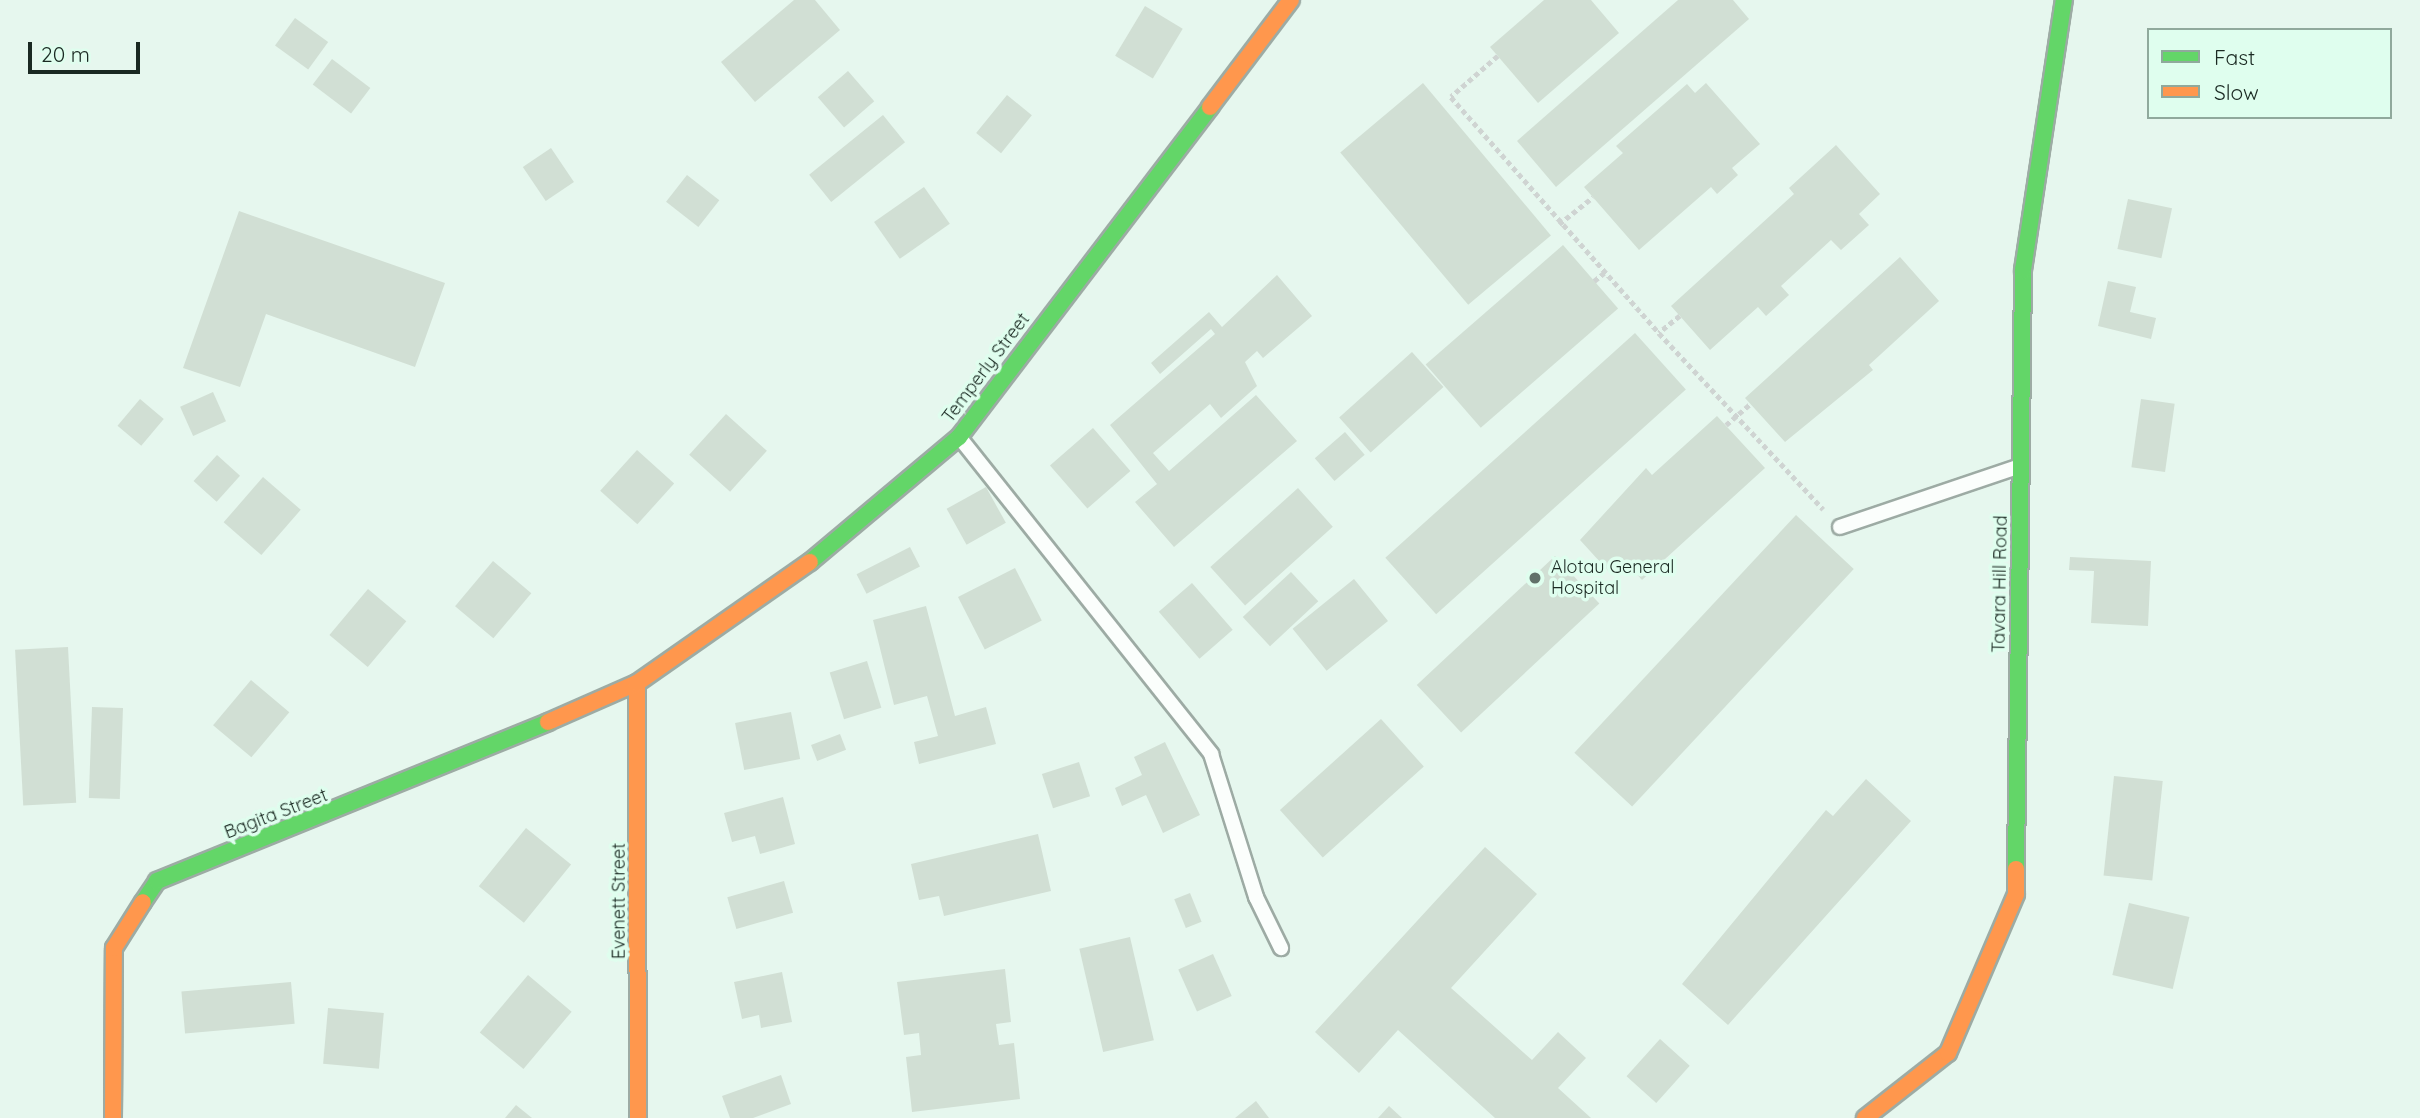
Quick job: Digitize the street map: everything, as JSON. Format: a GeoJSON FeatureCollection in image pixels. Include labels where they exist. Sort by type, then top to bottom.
{"type":"FeatureCollection","features":[{"type":"Feature","properties":{"kind":"street","name":"Temperly Street"},"geometry":{"type":"LineString","coordinates":[[637,683],[768,597],[959,437],[1291,0]]}},
{"type":"Feature","properties":{"kind":"street","name":"Tavara Hill Road"},"geometry":{"type":"LineString","coordinates":[[1865,1118],[1948,1053],[2016,894],[2023,270],[2064,0]]}},
{"type":"Feature","properties":{"kind":"street","name":"Bagita Street"},"geometry":{"type":"LineString","coordinates":[[113,1118],[114,948],[158,881],[637,683]]}},
{"type":"Feature","properties":{"kind":"street","name":"Evenett Street"},"geometry":{"type":"LineString","coordinates":[[637,683],[638,1118]]}},
{"type":"Feature","properties":{"kind":"lane"},"geometry":{"type":"LineString","coordinates":[[959,437],[1210,754],[1256,897],[1280,948]]}},
{"type":"Feature","properties":{"kind":"lane"},"geometry":{"type":"LineString","coordinates":[[1840,527],[2021,465]]}},
{"type":"Feature","properties":{"kind":"path"},"geometry":{"type":"LineString","coordinates":[[1498,56],[1451,97],[1559,224],[1736,419],[1840,527]]}},
{"type":"Feature","properties":{"kind":"path"},"geometry":{"type":"LineString","coordinates":[[1559,224],[1593,197]]}},
{"type":"Feature","properties":{"kind":"path"},"geometry":{"type":"LineString","coordinates":[[1594,281],[1604,273]]}},
{"type":"Feature","properties":{"kind":"path"},"geometry":{"type":"LineString","coordinates":[[1659,333],[1680,316]]}},
{"type":"Feature","properties":{"kind":"path"},"geometry":{"type":"LineString","coordinates":[[1726,425],[1750,404]]}},
{"type":"Feature","properties":{"kind":"building"},"geometry":{"type":"Polygon","coordinates":[[[794,0],[815,0],[840,30],[755,102],[721,62],[794,0]]]}},
{"type":"Feature","properties":{"kind":"building"},"geometry":{"type":"Polygon","coordinates":[[[1544,0],[1591,0],[1619,33],[1538,103],[1490,47],[1544,0]]]}},
{"type":"Feature","properties":{"kind":"building"},"geometry":{"type":"Polygon","coordinates":[[[1678,0],[1733,0],[1749,19],[1556,187],[1517,141],[1678,0]]]}},
{"type":"Feature","properties":{"kind":"building"},"geometry":{"type":"Polygon","coordinates":[[[1145,6],[1183,29],[1153,78],[1115,56],[1145,6]]]}},
{"type":"Feature","properties":{"kind":"building"},"geometry":{"type":"Polygon","coordinates":[[[295,18],[328,42],[308,70],[275,46],[295,18]]]}},
{"type":"Feature","properties":{"kind":"building"},"geometry":{"type":"Polygon","coordinates":[[[332,59],[370,88],[351,113],[313,85],[332,59]]]}},
{"type":"Feature","properties":{"kind":"building"},"geometry":{"type":"Polygon","coordinates":[[[848,71],[874,101],[844,127],[818,97],[848,71]]]}},
{"type":"Feature","properties":{"kind":"building"},"geometry":{"type":"Polygon","coordinates":[[[1423,83],[1551,235],[1468,305],[1340,152],[1423,83]]]}},
{"type":"Feature","properties":{"kind":"building"},"geometry":{"type":"Polygon","coordinates":[[[1706,83],[1760,144],[1732,168],[1738,175],[1717,194],[1711,187],[1639,250],[1584,187],[1623,153],[1616,146],[1687,84],[1695,93],[1706,83]]]}},
{"type":"Feature","properties":{"kind":"building"},"geometry":{"type":"Polygon","coordinates":[[[1007,95],[1032,115],[1001,153],[976,133],[1007,95]]]}},
{"type":"Feature","properties":{"kind":"building"},"geometry":{"type":"Polygon","coordinates":[[[883,115],[905,142],[831,202],[809,175],[883,115]]]}},
{"type":"Feature","properties":{"kind":"building"},"geometry":{"type":"Polygon","coordinates":[[[1836,145],[1880,194],[1859,214],[1869,225],[1841,250],[1831,240],[1781,286],[1789,295],[1766,316],[1758,307],[1710,350],[1671,306],[1794,194],[1789,188],[1836,145]]]}},
{"type":"Feature","properties":{"kind":"building"},"geometry":{"type":"Polygon","coordinates":[[[551,148],[574,182],[546,201],[523,167],[551,148]]]}},
{"type":"Feature","properties":{"kind":"building"},"geometry":{"type":"Polygon","coordinates":[[[687,175],[719,200],[698,227],[666,202],[687,175]]]}},
{"type":"Feature","properties":{"kind":"building"},"geometry":{"type":"Polygon","coordinates":[[[924,187],[950,224],[900,259],[874,222],[924,187]]]}},
{"type":"Feature","properties":{"kind":"building"},"geometry":{"type":"Polygon","coordinates":[[[2128,199],[2172,208],[2161,258],[2117,249],[2128,199]]]}},
{"type":"Feature","properties":{"kind":"building"},"geometry":{"type":"Polygon","coordinates":[[[239,211],[445,283],[415,367],[266,314],[240,387],[183,368],[239,211]]]}},
{"type":"Feature","properties":{"kind":"building"},"geometry":{"type":"Polygon","coordinates":[[[1563,245],[1618,308],[1481,428],[1426,364],[1563,245]]]}},
{"type":"Feature","properties":{"kind":"building"},"geometry":{"type":"Polygon","coordinates":[[[1900,257],[1939,301],[1869,365],[1873,370],[1785,442],[1745,398],[1900,257]]]}},
{"type":"Feature","properties":{"kind":"building"},"geometry":{"type":"Polygon","coordinates":[[[1277,275],[1312,316],[1263,358],[1257,351],[1245,362],[1257,386],[1221,418],[1210,404],[1153,453],[1169,471],[1256,395],[1297,441],[1174,547],[1135,502],[1157,484],[1110,425],[1215,334],[1211,329],[1160,374],[1151,363],[1209,312],[1222,327],[1277,275]]]}},
{"type":"Feature","properties":{"kind":"building"},"geometry":{"type":"Polygon","coordinates":[[[2108,281],[2136,287],[2130,312],[2156,318],[2151,339],[2098,326],[2108,281]]]}},
{"type":"Feature","properties":{"kind":"building"},"geometry":{"type":"Polygon","coordinates":[[[1635,333],[1686,389],[1436,614],[1385,558],[1635,333]]]}},
{"type":"Feature","properties":{"kind":"building"},"geometry":{"type":"Polygon","coordinates":[[[1412,352],[1443,387],[1371,453],[1339,418],[1412,352]]]}},
{"type":"Feature","properties":{"kind":"building"},"geometry":{"type":"Polygon","coordinates":[[[213,392],[226,421],[193,436],[180,407],[213,392]]]}},
{"type":"Feature","properties":{"kind":"building"},"geometry":{"type":"Polygon","coordinates":[[[140,399],[164,419],[141,446],[118,426],[140,399]]]}},
{"type":"Feature","properties":{"kind":"building"},"geometry":{"type":"Polygon","coordinates":[[[2141,399],[2175,404],[2165,472],[2131,467],[2141,399]]]}},
{"type":"Feature","properties":{"kind":"building"},"geometry":{"type":"Polygon","coordinates":[[[726,414],[767,451],[730,492],[689,455],[726,414]]]}},
{"type":"Feature","properties":{"kind":"building"},"geometry":{"type":"Polygon","coordinates":[[[1717,416],[1765,468],[1642,580],[1625,561],[1611,574],[1580,540],[1646,468],[1652,475],[1717,416]]]}},
{"type":"Feature","properties":{"kind":"building"},"geometry":{"type":"Polygon","coordinates":[[[1093,428],[1130,471],[1087,508],[1050,465],[1093,428]]]}},
{"type":"Feature","properties":{"kind":"building"},"geometry":{"type":"Polygon","coordinates":[[[1345,432],[1365,455],[1334,481],[1315,458],[1345,432]]]}},
{"type":"Feature","properties":{"kind":"building"},"geometry":{"type":"Polygon","coordinates":[[[637,450],[674,483],[637,524],[600,491],[637,450]]]}},
{"type":"Feature","properties":{"kind":"building"},"geometry":{"type":"Polygon","coordinates":[[[217,455],[240,476],[217,502],[194,481],[217,455]]]}},
{"type":"Feature","properties":{"kind":"building"},"geometry":{"type":"Polygon","coordinates":[[[263,477],[301,510],[261,555],[224,522],[263,477]]]}},
{"type":"Feature","properties":{"kind":"building"},"geometry":{"type":"Polygon","coordinates":[[[986,487],[1006,523],[967,545],[947,509],[986,487]]]}},
{"type":"Feature","properties":{"kind":"building"},"geometry":{"type":"Polygon","coordinates":[[[1298,488],[1333,527],[1245,606],[1210,567],[1298,488]]]}},
{"type":"Feature","properties":{"kind":"building"},"geometry":{"type":"Polygon","coordinates":[[[1796,515],[1854,569],[1632,807],[1574,753],[1796,515]]]}},
{"type":"Feature","properties":{"kind":"building"},"geometry":{"type":"Polygon","coordinates":[[[910,547],[920,567],[867,594],[857,574],[910,547]]]}},
{"type":"Feature","properties":{"kind":"building"},"geometry":{"type":"Polygon","coordinates":[[[1555,556],[1599,604],[1461,732],[1417,685],[1555,556]]]}},
{"type":"Feature","properties":{"kind":"building"},"geometry":{"type":"Polygon","coordinates":[[[2070,557],[2151,561],[2148,626],[2091,623],[2094,571],[2069,570],[2070,557]]]}},
{"type":"Feature","properties":{"kind":"building"},"geometry":{"type":"Polygon","coordinates":[[[493,561],[531,593],[493,638],[455,606],[493,561]]]}},
{"type":"Feature","properties":{"kind":"building"},"geometry":{"type":"Polygon","coordinates":[[[1015,568],[1042,621],[985,650],[958,597],[1015,568]]]}},
{"type":"Feature","properties":{"kind":"building"},"geometry":{"type":"Polygon","coordinates":[[[1291,572],[1318,601],[1270,646],[1243,617],[1291,572]]]}},
{"type":"Feature","properties":{"kind":"building"},"geometry":{"type":"Polygon","coordinates":[[[1354,579],[1388,621],[1327,671],[1293,629],[1354,579]]]}},
{"type":"Feature","properties":{"kind":"building"},"geometry":{"type":"Polygon","coordinates":[[[1192,583],[1233,630],[1199,659],[1159,612],[1192,583]]]}},
{"type":"Feature","properties":{"kind":"building"},"geometry":{"type":"Polygon","coordinates":[[[368,589],[406,621],[368,667],[329,635],[368,589]]]}},
{"type":"Feature","properties":{"kind":"building"},"geometry":{"type":"Polygon","coordinates":[[[926,606],[955,716],[986,707],[996,744],[919,764],[914,742],[938,736],[927,696],[894,705],[873,620],[926,606]]]}},
{"type":"Feature","properties":{"kind":"building"},"geometry":{"type":"Polygon","coordinates":[[[68,647],[76,803],[23,806],[15,650],[68,647]]]}},
{"type":"Feature","properties":{"kind":"building"},"geometry":{"type":"Polygon","coordinates":[[[867,661],[881,708],[844,719],[830,672],[867,661]]]}},
{"type":"Feature","properties":{"kind":"building"},"geometry":{"type":"Polygon","coordinates":[[[251,680],[289,712],[251,757],[213,725],[251,680]]]}},
{"type":"Feature","properties":{"kind":"building"},"geometry":{"type":"Polygon","coordinates":[[[92,707],[123,708],[120,799],[89,798],[92,707]]]}},
{"type":"Feature","properties":{"kind":"building"},"geometry":{"type":"Polygon","coordinates":[[[791,712],[800,759],[744,770],[735,723],[791,712]]]}},
{"type":"Feature","properties":{"kind":"building"},"geometry":{"type":"Polygon","coordinates":[[[1381,719],[1424,767],[1323,858],[1280,810],[1381,719]]]}},
{"type":"Feature","properties":{"kind":"building"},"geometry":{"type":"Polygon","coordinates":[[[840,734],[846,750],[817,761],[811,745],[840,734]]]}},
{"type":"Feature","properties":{"kind":"building"},"geometry":{"type":"Polygon","coordinates":[[[1165,742],[1200,815],[1163,833],[1146,795],[1122,806],[1115,788],[1142,775],[1134,757],[1165,742]]]}},
{"type":"Feature","properties":{"kind":"building"},"geometry":{"type":"Polygon","coordinates":[[[1079,762],[1090,796],[1053,808],[1042,774],[1079,762]]]}},
{"type":"Feature","properties":{"kind":"building"},"geometry":{"type":"Polygon","coordinates":[[[2114,776],[2163,781],[2152,881],[2104,875],[2114,776]]]}},
{"type":"Feature","properties":{"kind":"building"},"geometry":{"type":"Polygon","coordinates":[[[1866,779],[1911,821],[1728,1025],[1682,984],[1826,810],[1833,816],[1866,779]]]}},
{"type":"Feature","properties":{"kind":"building"},"geometry":{"type":"Polygon","coordinates":[[[783,797],[795,844],[760,854],[755,836],[732,842],[724,813],[783,797]]]}},
{"type":"Feature","properties":{"kind":"building"},"geometry":{"type":"Polygon","coordinates":[[[526,828],[571,865],[524,923],[479,886],[526,828]]]}},
{"type":"Feature","properties":{"kind":"building"},"geometry":{"type":"Polygon","coordinates":[[[1038,834],[1051,891],[944,916],[939,896],[919,900],[911,864],[1038,834]]]}},
{"type":"Feature","properties":{"kind":"building"},"geometry":{"type":"Polygon","coordinates":[[[1485,847],[1537,894],[1451,988],[1532,1060],[1558,1032],[1586,1058],[1558,1088],[1591,1118],[1495,1118],[1398,1030],[1359,1073],[1315,1032],[1485,847]]]}},
{"type":"Feature","properties":{"kind":"building"},"geometry":{"type":"Polygon","coordinates":[[[784,881],[793,913],[736,929],[727,897],[784,881]]]}},
{"type":"Feature","properties":{"kind":"building"},"geometry":{"type":"Polygon","coordinates":[[[1190,893],[1202,922],[1186,928],[1174,899],[1190,893]]]}},
{"type":"Feature","properties":{"kind":"building"},"geometry":{"type":"Polygon","coordinates":[[[2129,903],[2189,917],[2173,989],[2112,975],[2129,903]]]}},
{"type":"Feature","properties":{"kind":"building"},"geometry":{"type":"Polygon","coordinates":[[[1130,937],[1154,1040],[1103,1052],[1079,949],[1130,937]]]}},
{"type":"Feature","properties":{"kind":"building"},"geometry":{"type":"Polygon","coordinates":[[[1213,954],[1232,996],[1197,1011],[1178,969],[1213,954]]]}},
{"type":"Feature","properties":{"kind":"building"},"geometry":{"type":"Polygon","coordinates":[[[1005,969],[1011,1022],[996,1024],[999,1045],[1014,1043],[1020,1099],[912,1112],[906,1057],[921,1055],[919,1033],[904,1035],[897,982],[1005,969]]]}},
{"type":"Feature","properties":{"kind":"building"},"geometry":{"type":"Polygon","coordinates":[[[782,972],[792,1022],[761,1028],[759,1015],[742,1019],[734,982],[782,972]]]}},
{"type":"Feature","properties":{"kind":"building"},"geometry":{"type":"Polygon","coordinates":[[[528,975],[572,1012],[523,1069],[480,1032],[528,975]]]}},
{"type":"Feature","properties":{"kind":"building"},"geometry":{"type":"Polygon","coordinates":[[[291,982],[295,1024],[185,1033],[181,992],[291,982]]]}},
{"type":"Feature","properties":{"kind":"building"},"geometry":{"type":"Polygon","coordinates":[[[328,1008],[384,1013],[379,1069],[323,1064],[328,1008]]]}},
{"type":"Feature","properties":{"kind":"building"},"geometry":{"type":"Polygon","coordinates":[[[1660,1039],[1690,1066],[1656,1103],[1627,1076],[1660,1039]]]}},
{"type":"Feature","properties":{"kind":"building"},"geometry":{"type":"Polygon","coordinates":[[[781,1075],[791,1104],[753,1118],[730,1118],[722,1096],[781,1075]]]}},
{"type":"Feature","properties":{"kind":"building"},"geometry":{"type":"Polygon","coordinates":[[[1256,1101],[1269,1118],[1235,1118],[1256,1101]]]}},
{"type":"Feature","properties":{"kind":"building"},"geometry":{"type":"Polygon","coordinates":[[[516,1105],[532,1118],[505,1118],[516,1105]]]}},
{"type":"Feature","properties":{"kind":"building"},"geometry":{"type":"Polygon","coordinates":[[[1389,1106],[1402,1118],[1378,1118],[1389,1106]]]}},
{"type":"Feature","properties":{"kind":"traffic: fast"},"geometry":{"type":"LineString","coordinates":[[2016,869],[2023,270],[2064,0]]}},
{"type":"Feature","properties":{"kind":"traffic: fast"},"geometry":{"type":"LineString","coordinates":[[810,562],[959,437],[1210,107]]}},
{"type":"Feature","properties":{"kind":"traffic: fast"},"geometry":{"type":"LineString","coordinates":[[143,902],[157,881],[548,722]]}},
{"type":"Feature","properties":{"kind":"traffic: slow"},"geometry":{"type":"LineString","coordinates":[[1210,107],[1291,0]]}},
{"type":"Feature","properties":{"kind":"traffic: slow"},"geometry":{"type":"LineString","coordinates":[[548,722],[637,683],[810,562]]}},
{"type":"Feature","properties":{"kind":"traffic: slow"},"geometry":{"type":"LineString","coordinates":[[637,683],[638,1118]]}},
{"type":"Feature","properties":{"kind":"traffic: slow"},"geometry":{"type":"LineString","coordinates":[[1865,1118],[1948,1053],[2016,894],[2016,869]]}},
{"type":"Feature","properties":{"kind":"traffic: slow"},"geometry":{"type":"LineString","coordinates":[[113,1118],[114,948],[143,902]]}},
{"type":"Feature","properties":{"kind":"place","name":"Alotau General Hospital"},"geometry":{"type":"Point","coordinates":[1535,578]}}]}
